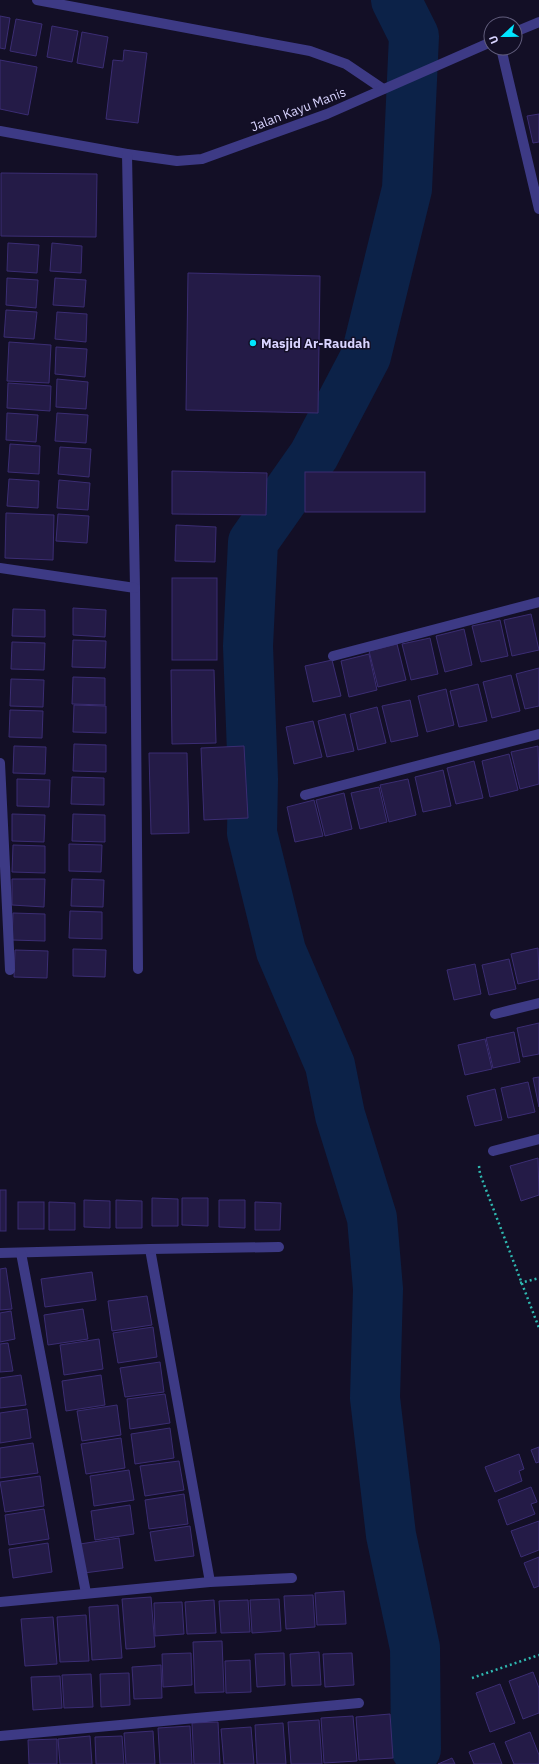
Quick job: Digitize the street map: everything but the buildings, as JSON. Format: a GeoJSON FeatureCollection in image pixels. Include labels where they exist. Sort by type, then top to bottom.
{"type":"FeatureCollection","features":[{"type":"Feature","properties":{"kind":"street"},"geometry":{"type":"LineString","coordinates":[[37,0],[310,51],[346,64],[383,89]]}},
{"type":"Feature","properties":{"kind":"street"},"geometry":{"type":"LineString","coordinates":[[523,29],[539,22]]}},
{"type":"Feature","properties":{"kind":"street","name":"Jalan Kayu Manis"},"geometry":{"type":"LineString","coordinates":[[0,131],[127,154],[176,161],[202,159],[327,114],[483,46]]}},
{"type":"Feature","properties":{"kind":"street"},"geometry":{"type":"LineString","coordinates":[[503,56],[539,210]]}},
{"type":"Feature","properties":{"kind":"street"},"geometry":{"type":"LineString","coordinates":[[127,154],[135,588],[138,969]]}},
{"type":"Feature","properties":{"kind":"street"},"geometry":{"type":"LineString","coordinates":[[0,568],[135,588]]}},
{"type":"Feature","properties":{"kind":"street"},"geometry":{"type":"LineString","coordinates":[[333,656],[539,602]]}},
{"type":"Feature","properties":{"kind":"street"},"geometry":{"type":"LineString","coordinates":[[305,795],[539,734]]}},
{"type":"Feature","properties":{"kind":"street"},"geometry":{"type":"LineString","coordinates":[[0,763],[10,970]]}},
{"type":"Feature","properties":{"kind":"street"},"geometry":{"type":"LineString","coordinates":[[495,1014],[539,1003]]}},
{"type":"Feature","properties":{"kind":"street"},"geometry":{"type":"LineString","coordinates":[[493,1151],[539,1139]]}},
{"type":"Feature","properties":{"kind":"street"},"geometry":{"type":"LineString","coordinates":[[0,1254],[150,1249],[279,1248]]}},
{"type":"Feature","properties":{"kind":"street"},"geometry":{"type":"LineString","coordinates":[[150,1249],[210,1582]]}},
{"type":"Feature","properties":{"kind":"street"},"geometry":{"type":"LineString","coordinates":[[21,1253],[86,1593]]}},
{"type":"Feature","properties":{"kind":"street"},"geometry":{"type":"LineString","coordinates":[[0,1602],[210,1582],[292,1578]]}},
{"type":"Feature","properties":{"kind":"street"},"geometry":{"type":"LineString","coordinates":[[0,1736],[359,1703]]}},
{"type":"Feature","properties":{"kind":"path"},"geometry":{"type":"LineString","coordinates":[[493,1151],[482,1156],[479,1162],[480,1174],[520,1282],[539,1328]]}},
{"type":"Feature","properties":{"kind":"path"},"geometry":{"type":"LineString","coordinates":[[520,1282],[539,1278]]}},
{"type":"Feature","properties":{"kind":"path"},"geometry":{"type":"LineString","coordinates":[[472,1678],[539,1655]]}},
{"type":"Feature","properties":{"kind":"waterway"},"geometry":{"type":"LineString","coordinates":[[396,0],[414,36],[407,189],[366,356],[314,455],[253,542],[248,646],[253,779],[252,833],[281,951],[330,1065],[340,1115],[372,1218],[378,1289],[375,1398],[391,1535],[415,1648],[416,1749]]}},
{"type":"Feature","properties":{"kind":"place","name":"Masjid Ar-Raudah"},"geometry":{"type":"Point","coordinates":[253,343]}}]}
